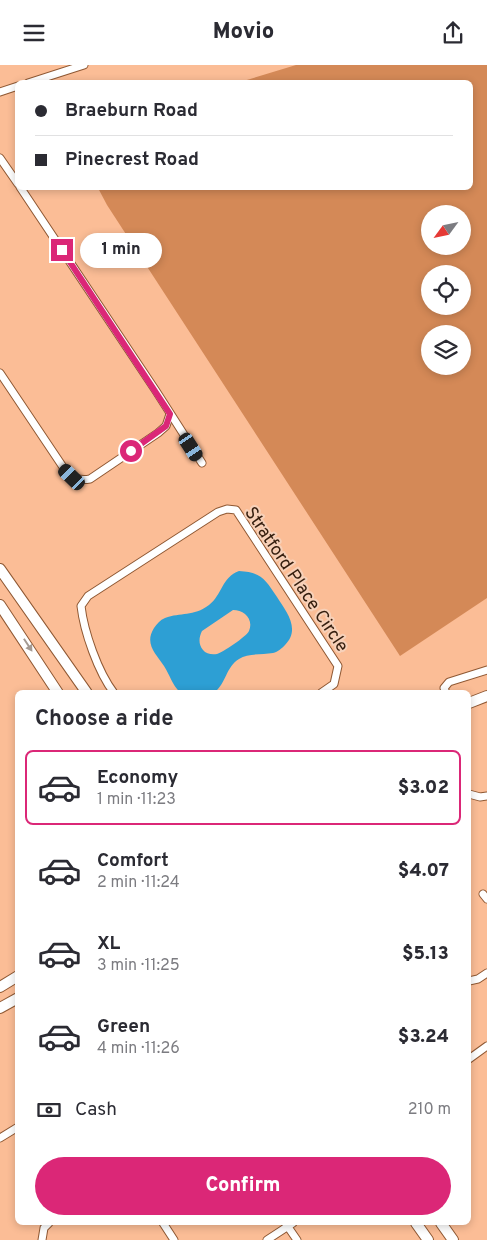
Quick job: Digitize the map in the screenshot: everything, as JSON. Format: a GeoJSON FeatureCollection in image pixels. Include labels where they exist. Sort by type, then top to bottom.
{"type":"FeatureCollection","features":[{"type":"Feature","properties":{"kind":"main road"},"geometry":{"type":"LineString","coordinates":[[2,575],[85,690]]}},
{"type":"Feature","properties":{"kind":"main road"},"geometry":{"type":"LineString","coordinates":[[0,605],[56,690]]}},
{"type":"Feature","properties":{"kind":"main road"},"geometry":{"type":"LineString","coordinates":[[471,702],[487,696]]}},
{"type":"Feature","properties":{"kind":"main road"},"geometry":{"type":"LineString","coordinates":[[0,996],[2,994],[0,989],[15,978]]}},
{"type":"Feature","properties":{"kind":"main road"},"geometry":{"type":"LineString","coordinates":[[0,1008],[15,1000]]}},
{"type":"Feature","properties":{"kind":"main road"},"geometry":{"type":"LineString","coordinates":[[417,1225],[428,1240]]}},
{"type":"Feature","properties":{"kind":"main road"},"geometry":{"type":"LineString","coordinates":[[442,1225],[453,1240]]}},
{"type":"Feature","properties":{"kind":"street"},"geometry":{"type":"LineString","coordinates":[[36,80],[71,67],[84,65]]}},
{"type":"Feature","properties":{"kind":"street"},"geometry":{"type":"LineString","coordinates":[[0,92],[15,87]]}},
{"type":"Feature","properties":{"kind":"street"},"geometry":{"type":"LineString","coordinates":[[0,158],[15,180]]}},
{"type":"Feature","properties":{"kind":"street"},"geometry":{"type":"LineString","coordinates":[[22,190],[202,463]]}},
{"type":"Feature","properties":{"kind":"street"},"geometry":{"type":"LineString","coordinates":[[0,373],[65,470],[72,477],[81,481],[90,479],[158,433],[166,426],[170,414]]}},
{"type":"Feature","properties":{"kind":"street","name":"Stratford Place Circle"},"geometry":{"type":"LineString","coordinates":[[112,690],[104,680],[83,622],[81,606],[88,596],[218,512],[227,509],[236,510],[338,666],[334,684],[325,690]]}},
{"type":"Feature","properties":{"kind":"street"},"geometry":{"type":"LineString","coordinates":[[445,690],[444,688],[449,682],[487,670]]}},
{"type":"Feature","properties":{"kind":"street"},"geometry":{"type":"LineString","coordinates":[[471,794],[487,797]]}},
{"type":"Feature","properties":{"kind":"street"},"geometry":{"type":"LineString","coordinates":[[471,981],[478,979],[487,973]]}},
{"type":"Feature","properties":{"kind":"street"},"geometry":{"type":"LineString","coordinates":[[471,1058],[487,1046]]}},
{"type":"Feature","properties":{"kind":"street"},"geometry":{"type":"LineString","coordinates":[[0,1138],[15,1129]]}},
{"type":"Feature","properties":{"kind":"street"},"geometry":{"type":"LineString","coordinates":[[42,1240],[44,1229],[47,1225]]}},
{"type":"Feature","properties":{"kind":"street"},"geometry":{"type":"LineString","coordinates":[[164,1225],[174,1240]]}},
{"type":"Feature","properties":{"kind":"street"},"geometry":{"type":"LineString","coordinates":[[267,1240],[288,1225]]}},
{"type":"Feature","properties":{"kind":"street"},"geometry":{"type":"LineString","coordinates":[[290,1225],[297,1240]]}},
{"type":"Feature","properties":{"kind":"shaded area"},"geometry":{"type":"Polygon","coordinates":[[[296,65],[487,65],[487,598],[400,656],[99,190],[473,190],[473,80],[247,80],[296,65]]]}},
{"type":"Feature","properties":{"kind":"water"},"geometry":{"type":"Polygon","coordinates":[[[239,571],[253,573],[266,581],[290,620],[292,633],[290,639],[278,651],[269,654],[251,655],[239,659],[231,666],[217,690],[178,690],[152,649],[151,634],[156,625],[163,619],[192,613],[209,605],[229,577],[239,571]],[[233,610],[202,631],[200,638],[201,648],[209,654],[217,654],[247,634],[250,627],[249,619],[241,612],[233,610]]]}},
{"type":"Feature","properties":{"kind":"route"},"geometry":{"type":"LineString","coordinates":[[62,250],[170,414],[166,426],[131,451]]}}]}
